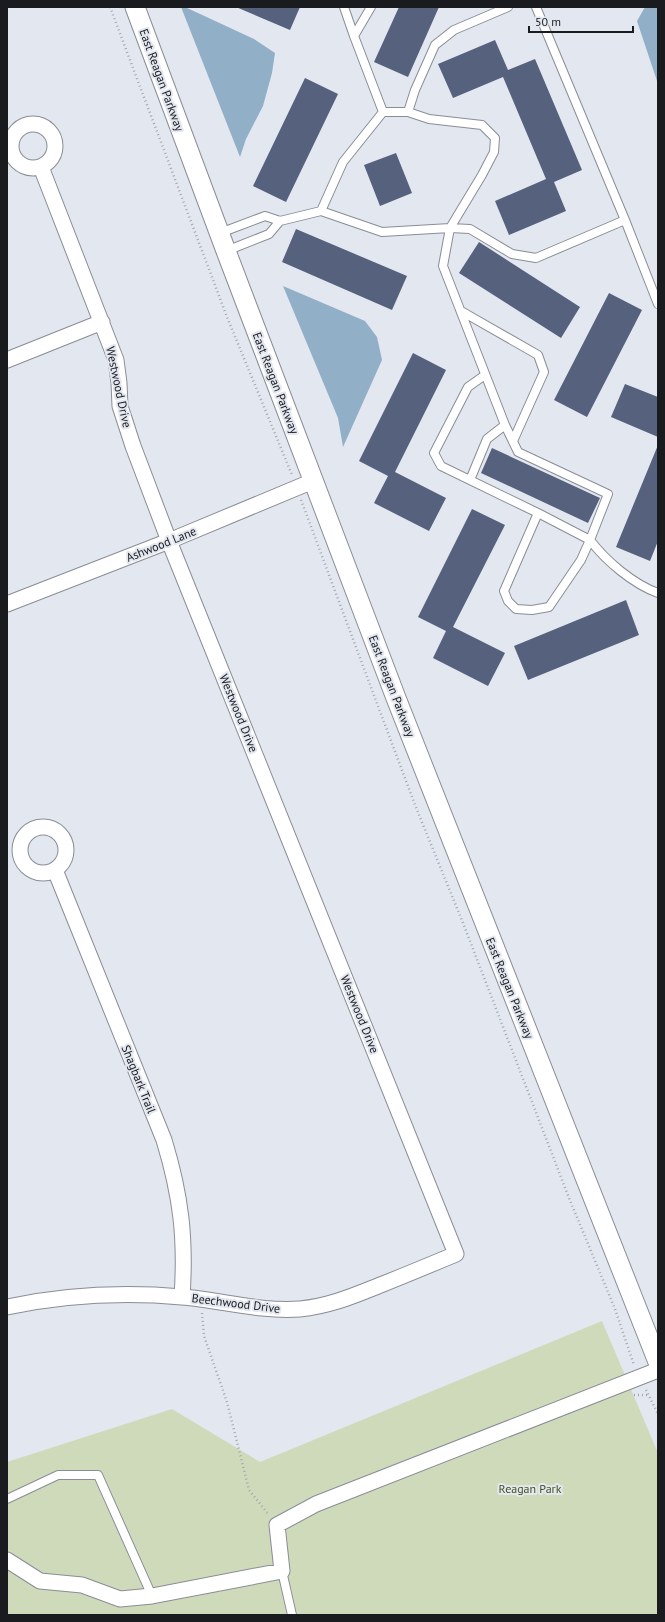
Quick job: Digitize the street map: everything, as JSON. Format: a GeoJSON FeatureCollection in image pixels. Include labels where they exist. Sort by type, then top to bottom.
{"type":"FeatureCollection","features":[{"type":"Feature","properties":{"kind":"street","name":"East Reagan Parkway"},"geometry":{"type":"LineString","coordinates":[[135,7],[226,251],[305,484],[396,698],[658,1362]]}},
{"type":"Feature","properties":{"kind":"street","name":"Westwood Drive"},"geometry":{"type":"LineString","coordinates":[[41,167],[116,360],[120,406],[169,541],[456,1254]]}},
{"type":"Feature","properties":{"kind":"street"},"geometry":{"type":"LineString","coordinates":[[7,360],[102,322]]}},
{"type":"Feature","properties":{"kind":"street","name":"Ashwood Lane"},"geometry":{"type":"LineString","coordinates":[[7,604],[169,541],[305,484]]}},
{"type":"Feature","properties":{"kind":"street","name":"Shagbark Trail"},"geometry":{"type":"LineString","coordinates":[[55,870],[164,1140],[171,1162],[181,1206],[184,1236],[182,1297]]}},
{"type":"Feature","properties":{"kind":"street","name":"Beechwood Drive"},"geometry":{"type":"LineString","coordinates":[[7,1307],[65,1298],[110,1295],[182,1297],[270,1309],[300,1309],[337,1303],[456,1254]]}},
{"type":"Feature","properties":{"kind":"street"},"geometry":{"type":"LineString","coordinates":[[7,1560],[40,1581],[82,1585],[120,1599],[152,1596],[282,1571],[277,1525],[316,1504],[658,1370]]}},
{"type":"Feature","properties":{"kind":"lane"},"geometry":{"type":"LineString","coordinates":[[344,7],[384,112]]}},
{"type":"Feature","properties":{"kind":"lane"},"geometry":{"type":"LineString","coordinates":[[354,36],[371,7]]}},
{"type":"Feature","properties":{"kind":"lane"},"geometry":{"type":"LineString","coordinates":[[408,112],[414,90],[435,45],[454,30],[508,7]]}},
{"type":"Feature","properties":{"kind":"lane"},"geometry":{"type":"LineString","coordinates":[[536,7],[625,220],[658,304]]}},
{"type":"Feature","properties":{"kind":"lane"},"geometry":{"type":"LineString","coordinates":[[384,112],[408,112],[429,118],[482,125],[495,138],[494,152],[450,228],[443,266],[484,375],[518,452],[608,494],[581,560],[549,607],[532,610],[516,609],[508,601],[504,591],[538,513]]}},
{"type":"Feature","properties":{"kind":"lane"},"geometry":{"type":"LineString","coordinates":[[321,211],[343,162],[384,112]]}},
{"type":"Feature","properties":{"kind":"lane"},"geometry":{"type":"LineString","coordinates":[[219,234],[265,216],[280,221],[321,211],[382,232],[470,228],[512,254],[536,258],[625,220]]}},
{"type":"Feature","properties":{"kind":"lane"},"geometry":{"type":"LineString","coordinates":[[226,251],[269,234],[280,221]]}},
{"type":"Feature","properties":{"kind":"lane"},"geometry":{"type":"LineString","coordinates":[[461,311],[538,355],[544,372],[512,441]]}},
{"type":"Feature","properties":{"kind":"lane"},"geometry":{"type":"LineString","coordinates":[[484,375],[468,386],[434,453],[441,466],[590,540],[602,556],[645,588],[658,592]]}},
{"type":"Feature","properties":{"kind":"lane"},"geometry":{"type":"LineString","coordinates":[[470,480],[487,439],[505,425]]}},
{"type":"Feature","properties":{"kind":"lane"},"geometry":{"type":"LineString","coordinates":[[7,1500],[58,1476],[98,1475],[152,1596]]}},
{"type":"Feature","properties":{"kind":"lane"},"geometry":{"type":"LineString","coordinates":[[282,1571],[292,1615]]}},
{"type":"Feature","properties":{"kind":"path"},"geometry":{"type":"LineString","coordinates":[[110,7],[227,317],[305,484],[415,805],[463,923],[569,1198],[615,1308],[640,1377],[658,1414]]}},
{"type":"Feature","properties":{"kind":"path"},"geometry":{"type":"LineString","coordinates":[[200,1299],[204,1336],[227,1402],[249,1490],[277,1525]]}},
{"type":"Feature","properties":{"kind":"path"},"geometry":{"type":"LineString","coordinates":[[628,1396],[648,1395]]}},
{"type":"Feature","properties":{"kind":"green space","name":"Reagan Park"},"geometry":{"type":"Polygon","coordinates":[[[602,1321],[658,1453],[658,1615],[7,1615],[7,1462],[172,1409],[260,1462],[602,1321]]]}},
{"type":"Feature","properties":{"kind":"water"},"geometry":{"type":"Polygon","coordinates":[[[181,7],[185,7],[254,39],[275,53],[272,73],[263,106],[246,139],[240,157],[181,7]]]}},
{"type":"Feature","properties":{"kind":"water"},"geometry":{"type":"Polygon","coordinates":[[[645,7],[658,7],[658,84],[637,21],[645,7]]]}},
{"type":"Feature","properties":{"kind":"water"},"geometry":{"type":"Polygon","coordinates":[[[283,286],[365,321],[377,337],[382,360],[343,447],[338,418],[283,286]]]}},
{"type":"Feature","properties":{"kind":"building"},"geometry":{"type":"Polygon","coordinates":[[[236,7],[300,7],[290,30],[236,7]]]}},
{"type":"Feature","properties":{"kind":"building"},"geometry":{"type":"Polygon","coordinates":[[[399,7],[439,7],[408,77],[374,62],[399,7]]]}},
{"type":"Feature","properties":{"kind":"building"},"geometry":{"type":"Polygon","coordinates":[[[495,40],[508,70],[535,59],[582,170],[554,182],[566,211],[509,235],[495,201],[546,179],[503,77],[453,98],[438,64],[495,40]]]}},
{"type":"Feature","properties":{"kind":"building"},"geometry":{"type":"Polygon","coordinates":[[[305,78],[338,94],[286,202],[253,186],[305,78]]]}},
{"type":"Feature","properties":{"kind":"building"},"geometry":{"type":"Polygon","coordinates":[[[396,153],[412,193],[380,206],[364,165],[396,153]]]}},
{"type":"Feature","properties":{"kind":"building"},"geometry":{"type":"Polygon","coordinates":[[[296,229],[407,276],[392,310],[282,262],[296,229]]]}},
{"type":"Feature","properties":{"kind":"building"},"geometry":{"type":"Polygon","coordinates":[[[479,242],[580,307],[561,338],[459,273],[479,242]]]}},
{"type":"Feature","properties":{"kind":"building"},"geometry":{"type":"Polygon","coordinates":[[[609,293],[642,310],[587,417],[554,400],[609,293]]]}},
{"type":"Feature","properties":{"kind":"building"},"geometry":{"type":"Polygon","coordinates":[[[413,353],[446,370],[395,472],[446,498],[429,531],[374,503],[388,476],[359,461],[413,353]]]}},
{"type":"Feature","properties":{"kind":"building"},"geometry":{"type":"Polygon","coordinates":[[[625,384],[658,397],[658,437],[611,417],[625,384]]]}},
{"type":"Feature","properties":{"kind":"building"},"geometry":{"type":"Polygon","coordinates":[[[658,445],[658,541],[650,561],[616,547],[658,445]]]}},
{"type":"Feature","properties":{"kind":"building"},"geometry":{"type":"Polygon","coordinates":[[[492,448],[600,498],[588,523],[481,473],[492,448]]]}},
{"type":"Feature","properties":{"kind":"building"},"geometry":{"type":"Polygon","coordinates":[[[472,509],[505,525],[453,627],[505,653],[488,686],[433,658],[446,631],[418,617],[472,509]]]}},
{"type":"Feature","properties":{"kind":"building"},"geometry":{"type":"Polygon","coordinates":[[[626,600],[639,635],[528,680],[514,646],[626,600]]]}}]}
